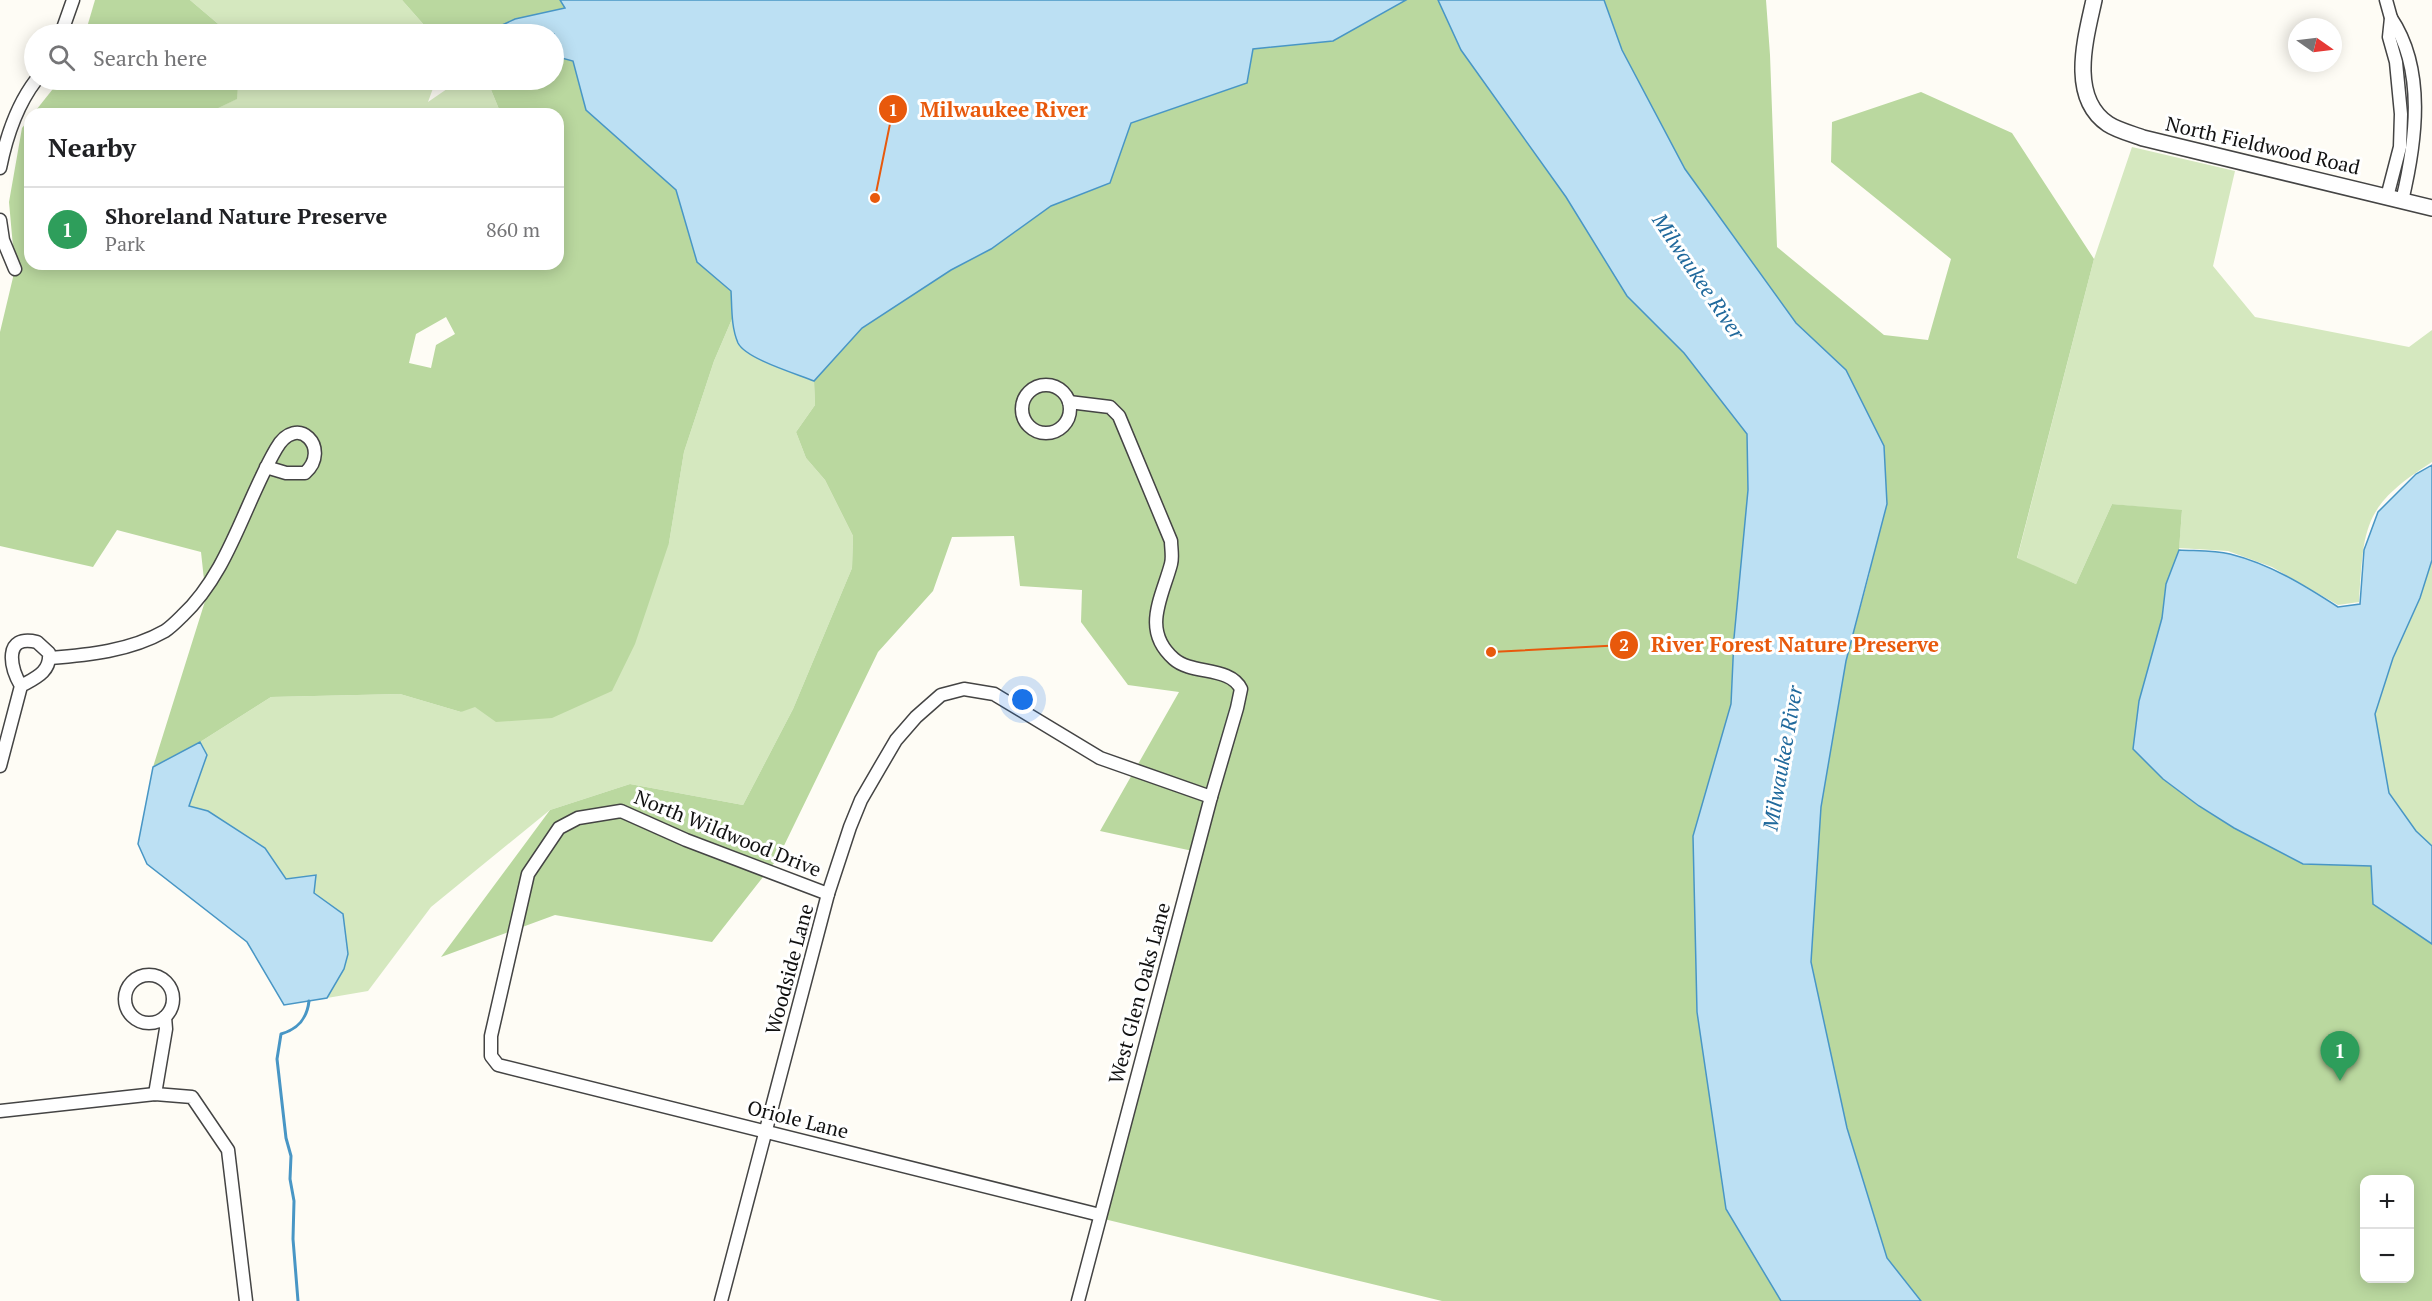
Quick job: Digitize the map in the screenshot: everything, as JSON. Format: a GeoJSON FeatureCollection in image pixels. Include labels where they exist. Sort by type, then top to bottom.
{"type":"FeatureCollection","features":[{"type":"Feature","properties":{"kind":"street"},"geometry":{"type":"LineString","coordinates":[[65,24],[73,0]]}},
{"type":"Feature","properties":{"kind":"street","name":"North Fieldwood Road"},"geometry":{"type":"LineString","coordinates":[[2094,0],[2082,65],[2084,88],[2093,107],[2107,123],[2143,138],[2432,208]]}},
{"type":"Feature","properties":{"kind":"street"},"geometry":{"type":"LineString","coordinates":[[2386,0],[2391,18],[2403,35],[2410,61],[2415,115],[2413,149],[2395,199]]}},
{"type":"Feature","properties":{"kind":"street"},"geometry":{"type":"LineString","coordinates":[[2391,18],[2389,37],[2400,89],[2400,147],[2395,199]]}},
{"type":"Feature","properties":{"kind":"street"},"geometry":{"type":"LineString","coordinates":[[2400,89],[2413,87]]}},
{"type":"Feature","properties":{"kind":"street"},"geometry":{"type":"LineString","coordinates":[[0,168],[5,142],[28,90]]}},
{"type":"Feature","properties":{"kind":"street"},"geometry":{"type":"LineString","coordinates":[[2400,147],[2413,149]]}},
{"type":"Feature","properties":{"kind":"street"},"geometry":{"type":"LineString","coordinates":[[0,220],[3,240],[15,269]]}},
{"type":"Feature","properties":{"kind":"street"},"geometry":{"type":"LineString","coordinates":[[1044,385],[1059,389],[1069,402],[1071,409],[1065,424],[1052,433],[1037,432],[1030,428],[1022,414],[1022,406],[1029,392],[1044,385]]}},
{"type":"Feature","properties":{"kind":"street","name":"West Glen Oaks Lane"},"geometry":{"type":"LineString","coordinates":[[1069,402],[1110,407],[1119,416],[1171,541],[1172,562],[1158,604],[1156,621],[1156,629],[1164,647],[1176,660],[1191,668],[1235,680],[1241,688],[1078,1301]]}},
{"type":"Feature","properties":{"kind":"street"},"geometry":{"type":"LineString","coordinates":[[50,658],[80,656],[130,646],[166,630],[196,602],[212,582],[266,467]]}},
{"type":"Feature","properties":{"kind":"street"},"geometry":{"type":"LineString","coordinates":[[0,766],[21,686],[11,662],[12,652],[16,646],[28,640],[37,642],[47,650],[50,658],[45,670],[21,686]]}},
{"type":"Feature","properties":{"kind":"street","name":"Woodside Lane"},"geometry":{"type":"LineString","coordinates":[[721,1301],[828,894],[861,800],[896,740],[916,717],[941,695],[964,690],[994,694],[1100,758],[1211,797]]}},
{"type":"Feature","properties":{"kind":"street","name":"North Wildwood Drive"},"geometry":{"type":"LineString","coordinates":[[491,1056],[491,1036],[528,874],[560,828],[578,818],[621,811],[686,840],[828,894]]}},
{"type":"Feature","properties":{"kind":"street"},"geometry":{"type":"LineString","coordinates":[[155,1094],[166,1029],[165,1017]]}},
{"type":"Feature","properties":{"kind":"street","name":"Oriole Lane"},"geometry":{"type":"LineString","coordinates":[[491,1056],[498,1065],[1100,1215]]}},
{"type":"Feature","properties":{"kind":"street"},"geometry":{"type":"LineString","coordinates":[[0,1111],[155,1094],[192,1097],[228,1150],[246,1301]]}},
{"type":"Feature","properties":{"kind":"green space"},"geometry":{"type":"Polygon","coordinates":[[[95,0],[190,0],[218,24],[88,24],[95,0]]]}},
{"type":"Feature","properties":{"kind":"green space"},"geometry":{"type":"Polygon","coordinates":[[[190,0],[402,0],[423,24],[218,24],[190,0]]]}},
{"type":"Feature","properties":{"kind":"green space"},"geometry":{"type":"Polygon","coordinates":[[[402,0],[560,0],[566,8],[515,19],[504,24],[423,24],[402,0]]]}},
{"type":"Feature","properties":{"kind":"green space"},"geometry":{"type":"Polygon","coordinates":[[[1406,0],[1438,0],[1461,50],[1566,197],[1627,296],[1684,353],[1747,434],[1748,490],[1734,638],[1731,704],[1693,836],[1726,1209],[1781,1301],[1442,1301],[1104,1219],[1202,853],[1100,831],[1179,692],[1128,685],[1081,622],[1082,590],[1020,586],[1014,536],[952,537],[933,591],[878,652],[778,858],[712,942],[555,915],[441,957],[550,810],[630,784],[743,805],[793,709],[852,568],[853,536],[825,480],[806,458],[796,432],[815,405],[814,381],[862,328],[951,270],[991,249],[1051,206],[1110,183],[1131,123],[1247,83],[1253,49],[1333,41],[1406,0]]]}},
{"type":"Feature","properties":{"kind":"green space"},"geometry":{"type":"Polygon","coordinates":[[[1604,0],[1766,0],[1777,247],[1884,335],[1928,340],[1951,259],[1831,162],[1832,122],[1921,92],[2012,133],[2094,259],[2017,558],[2076,584],[2112,504],[2182,510],[2179,550],[2166,585],[2162,618],[2139,701],[2133,749],[2163,779],[2199,806],[2234,828],[2303,864],[2371,866],[2373,904],[2432,944],[2432,1301],[1921,1301],[1887,1258],[1847,1128],[1811,962],[1821,807],[1846,661],[1870,572],[1846,370],[1796,323],[1685,169],[1622,50],[1604,0]]]}},
{"type":"Feature","properties":{"kind":"green space"},"geometry":{"type":"Polygon","coordinates":[[[564,59],[573,61],[586,110],[676,190],[697,262],[731,291],[732,319],[714,361],[684,452],[669,543],[635,644],[612,691],[552,718],[496,722],[475,707],[461,712],[400,694],[271,697],[200,742],[153,767],[206,598],[201,552],[117,530],[93,567],[0,546],[0,332],[15,269],[9,202],[22,128],[24,126],[24,270],[564,270],[564,108],[499,108],[491,90],[564,90],[564,59]],[[446,317],[416,334],[409,363],[431,368],[436,345],[455,334],[446,317]]]}},
{"type":"Feature","properties":{"kind":"green space"},"geometry":{"type":"Polygon","coordinates":[[[52,90],[237,90],[237,99],[218,108],[38,108],[52,90]]]}},
{"type":"Feature","properties":{"kind":"green space"},"geometry":{"type":"Polygon","coordinates":[[[237,90],[432,90],[428,102],[445,90],[491,90],[499,108],[218,108],[236,99],[237,90]]]}},
{"type":"Feature","properties":{"kind":"green space"},"geometry":{"type":"Polygon","coordinates":[[[2132,147],[2235,171],[2213,266],[2255,317],[2409,347],[2432,330],[2432,462],[2392,492],[2380,505],[2371,520],[2363,554],[2359,602],[2338,605],[2272,567],[2228,551],[2179,548],[2182,511],[2112,504],[2076,584],[2017,559],[2094,259],[2132,147]]]}},
{"type":"Feature","properties":{"kind":"green space"},"geometry":{"type":"Polygon","coordinates":[[[732,319],[739,345],[755,357],[814,381],[815,405],[796,432],[806,458],[825,480],[853,536],[852,568],[793,709],[743,805],[630,784],[550,810],[431,907],[368,991],[327,998],[344,969],[343,914],[314,893],[286,879],[265,848],[208,811],[189,806],[206,756],[200,742],[271,697],[400,694],[461,712],[669,543],[684,452],[714,361],[732,319]]]}},
{"type":"Feature","properties":{"kind":"green space"},"geometry":{"type":"Polygon","coordinates":[[[2432,560],[2432,846],[2416,831],[2389,793],[2375,714],[2393,658],[2420,598],[2432,560]]]}},
{"type":"Feature","properties":{"kind":"water"},"geometry":{"type":"Polygon","coordinates":[[[560,0],[1406,0],[1333,41],[1253,49],[1247,83],[1131,123],[1110,183],[1051,206],[991,249],[951,270],[862,328],[814,381],[751,355],[738,343],[733,324],[731,291],[697,262],[676,190],[586,110],[573,61],[564,59],[564,24],[504,24],[515,19],[565,8],[560,0]]]}},
{"type":"Feature","properties":{"kind":"water","name":"Milwaukee River"},"geometry":{"type":"Polygon","coordinates":[[[1438,0],[1604,0],[1622,50],[1685,169],[1796,323],[1846,370],[1884,446],[1887,504],[1846,661],[1821,807],[1811,962],[1847,1128],[1887,1258],[1921,1301],[1781,1301],[1726,1209],[1697,1012],[1693,836],[1731,704],[1734,638],[1748,490],[1747,434],[1684,353],[1627,296],[1566,197],[1461,50],[1438,0]]]}},
{"type":"Feature","properties":{"kind":"water"},"geometry":{"type":"Polygon","coordinates":[[[2432,465],[2432,560],[2420,598],[2393,658],[2375,714],[2389,793],[2416,831],[2432,846],[2432,944],[2373,904],[2371,866],[2303,864],[2234,828],[2199,806],[2163,779],[2133,749],[2139,701],[2162,618],[2166,584],[2179,550],[2218,552],[2245,558],[2286,576],[2338,607],[2360,604],[2364,550],[2378,512],[2416,474],[2432,465]]]}},
{"type":"Feature","properties":{"kind":"water"},"geometry":{"type":"Polygon","coordinates":[[[200,742],[207,755],[189,806],[208,811],[265,848],[286,879],[316,875],[314,893],[343,914],[348,954],[344,969],[327,998],[284,1005],[247,942],[147,864],[138,844],[153,767],[200,742]]]}},
{"type":"Feature","properties":{"kind":"waterway"},"geometry":{"type":"LineString","coordinates":[[298,1301],[293,1239],[294,1201],[290,1179],[291,1156],[286,1138],[277,1059],[281,1034],[301,1022],[309,1001]]}},
{"type":"Feature","properties":{"kind":"place","name":"Milwaukee River"},"geometry":{"type":"Point","coordinates":[875,198]}},
{"type":"Feature","properties":{"kind":"place","name":"River Forest Nature Preserve"},"geometry":{"type":"Point","coordinates":[1491,652]}},
{"type":"Feature","properties":{"kind":"place","name":"Shoreland Nature Preserve"},"geometry":{"type":"Point","coordinates":[2340,1081]}}]}
